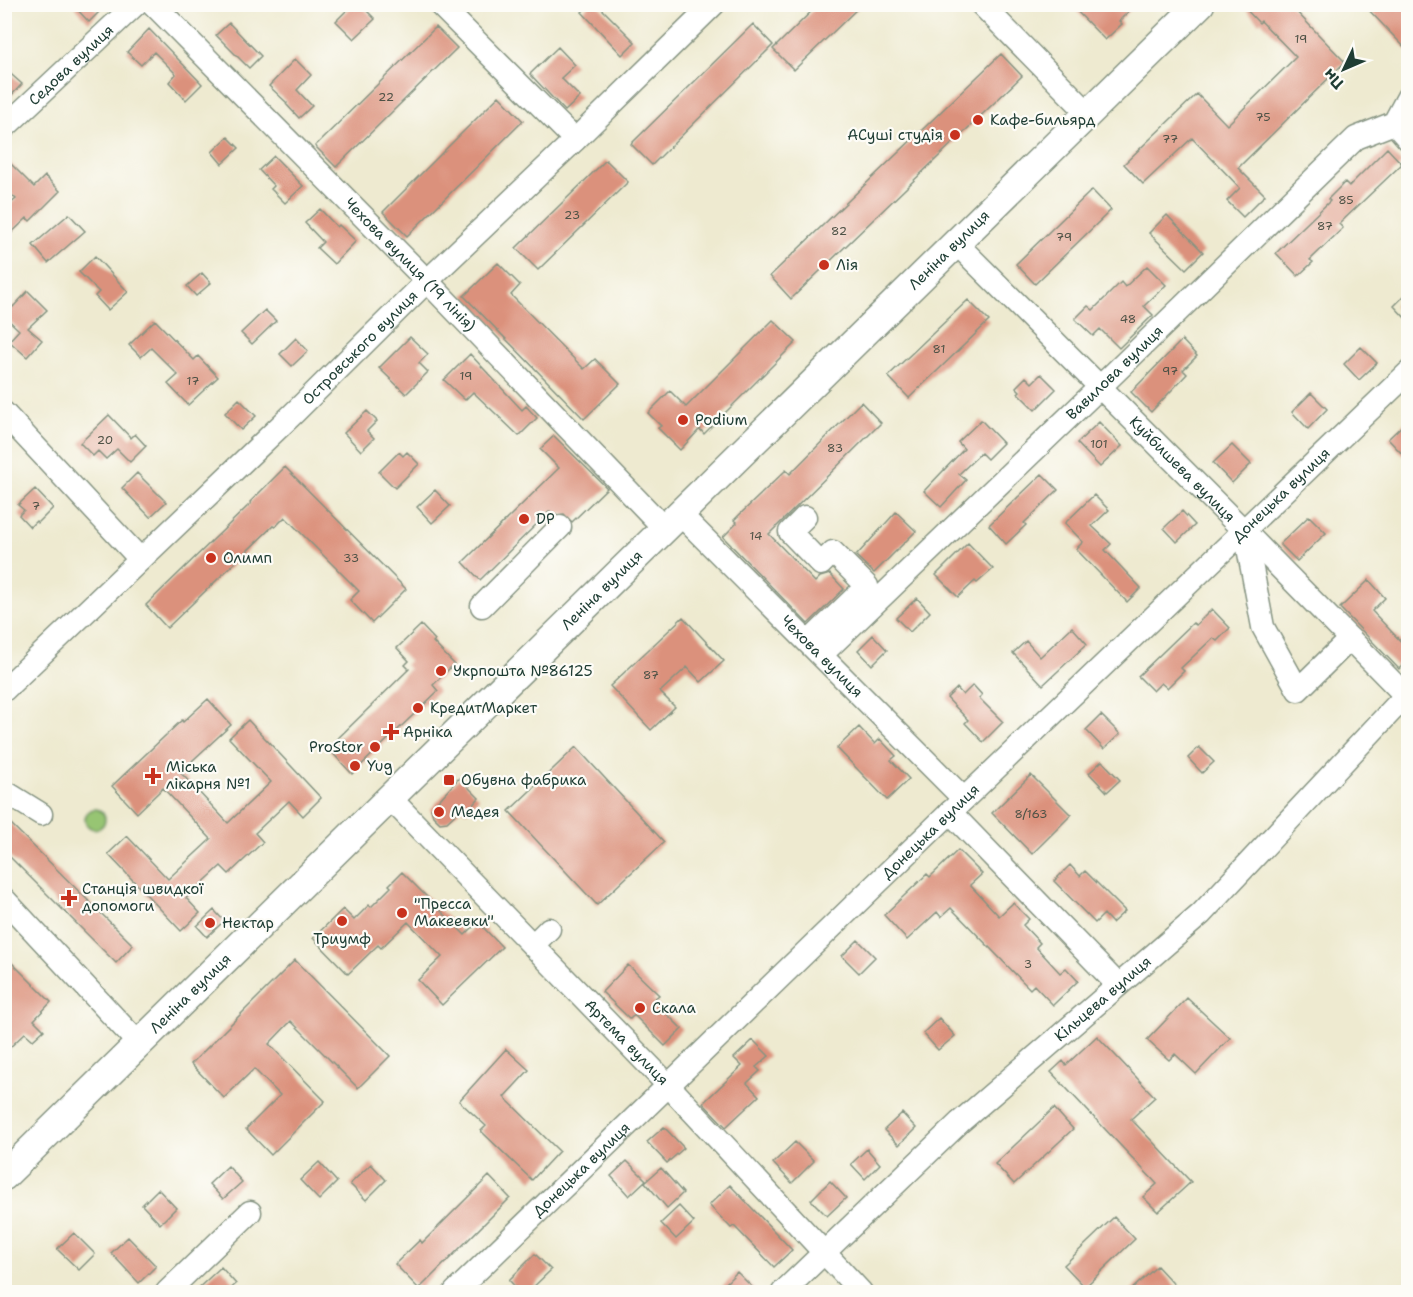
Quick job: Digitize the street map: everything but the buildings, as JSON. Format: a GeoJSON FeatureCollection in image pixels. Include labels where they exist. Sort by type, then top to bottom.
{"type":"FeatureCollection","features":[{"type":"Feature","properties":{"kind":"main road","name":"Леніна вулиця"},"geometry":{"type":"LineString","coordinates":[[4,1176],[1200,4]]}},
{"type":"Feature","properties":{"kind":"street","name":"Седова вулиця"},"geometry":{"type":"LineString","coordinates":[[4,128],[136,4]]}},
{"type":"Feature","properties":{"kind":"street","name":"Чехова вулиця (19 лiнiя)"},"geometry":{"type":"LineString","coordinates":[[153,4],[427,281],[672,521]]}},
{"type":"Feature","properties":{"kind":"street"},"geometry":{"type":"LineString","coordinates":[[440,4],[575,140]]}},
{"type":"Feature","properties":{"kind":"street","name":"Островського вулиця"},"geometry":{"type":"LineString","coordinates":[[4,690],[294,413],[714,4]]}},
{"type":"Feature","properties":{"kind":"street"},"geometry":{"type":"LineString","coordinates":[[981,4],[1088,113]]}},
{"type":"Feature","properties":{"kind":"street","name":"Вавилова вулиця"},"geometry":{"type":"LineString","coordinates":[[821,655],[1356,138],[1401,131],[1408,98]]}},
{"type":"Feature","properties":{"kind":"street","name":"Куйбишева вулиця"},"geometry":{"type":"LineString","coordinates":[[956,243],[1407,694]]}},
{"type":"Feature","properties":{"kind":"street","name":"Донецька вулиця"},"geometry":{"type":"LineString","coordinates":[[455,1293],[1408,373]]}},
{"type":"Feature","properties":{"kind":"street"},"geometry":{"type":"LineString","coordinates":[[4,413],[140,559]]}},
{"type":"Feature","properties":{"kind":"street"},"geometry":{"type":"LineString","coordinates":[[806,517],[790,532],[821,564],[833,552],[867,586],[813,638],[821,655]]}},
{"type":"Feature","properties":{"kind":"street","name":"Чехова вулиця"},"geometry":{"type":"LineString","coordinates":[[672,521],[821,655],[1118,985]]}},
{"type":"Feature","properties":{"kind":"street"},"geometry":{"type":"LineString","coordinates":[[482,606],[560,527]]}},
{"type":"Feature","properties":{"kind":"street"},"geometry":{"type":"LineString","coordinates":[[1245,532],[1263,627],[1298,690],[1350,639]]}},
{"type":"Feature","properties":{"kind":"street","name":"Кільцева вулиця"},"geometry":{"type":"LineString","coordinates":[[783,1293],[960,1122],[1201,914],[1407,694]]}},
{"type":"Feature","properties":{"kind":"street"},"geometry":{"type":"LineString","coordinates":[[4,791],[41,814]]}},
{"type":"Feature","properties":{"kind":"street","name":"Артема вулиця"},"geometry":{"type":"LineString","coordinates":[[390,798],[668,1085],[861,1293]]}},
{"type":"Feature","properties":{"kind":"street"},"geometry":{"type":"LineString","coordinates":[[4,899],[139,1044]]}},
{"type":"Feature","properties":{"kind":"street"},"geometry":{"type":"LineString","coordinates":[[533,945],[549,929]]}},
{"type":"Feature","properties":{"kind":"street"},"geometry":{"type":"LineString","coordinates":[[167,1293],[250,1212]]}},
{"type":"Feature","properties":{"kind":"green space"},"geometry":{"type":"Polygon","coordinates":[[[91,809],[99,809],[105,815],[105,823],[99,829],[91,829],[85,823],[85,815],[91,809]]]}},
{"type":"Feature","properties":{"kind":"place","name":"Кафе-бильярд"},"geometry":{"type":"Point","coordinates":[978,120]}},
{"type":"Feature","properties":{"kind":"place","name":"АСуші студія"},"geometry":{"type":"Point","coordinates":[955,135]}},
{"type":"Feature","properties":{"kind":"place","name":"Лія"},"geometry":{"type":"Point","coordinates":[824,265]}},
{"type":"Feature","properties":{"kind":"place","name":"Podium"},"geometry":{"type":"Point","coordinates":[683,420]}},
{"type":"Feature","properties":{"kind":"place","name":"DP"},"geometry":{"type":"Point","coordinates":[524,519]}},
{"type":"Feature","properties":{"kind":"place","name":"Олимп"},"geometry":{"type":"Point","coordinates":[211,558]}},
{"type":"Feature","properties":{"kind":"place","name":"Укрпошта №86125"},"geometry":{"type":"Point","coordinates":[441,671]}},
{"type":"Feature","properties":{"kind":"place","name":"КредитМаркет"},"geometry":{"type":"Point","coordinates":[418,708]}},
{"type":"Feature","properties":{"kind":"place","name":"Арніка"},"geometry":{"type":"Point","coordinates":[391,732]}},
{"type":"Feature","properties":{"kind":"place","name":"ProStor"},"geometry":{"type":"Point","coordinates":[375,747]}},
{"type":"Feature","properties":{"kind":"place","name":"Yug"},"geometry":{"type":"Point","coordinates":[355,766]}},
{"type":"Feature","properties":{"kind":"place","name":"Міська лікарня №1"},"geometry":{"type":"Point","coordinates":[153,776]}},
{"type":"Feature","properties":{"kind":"place","name":"Обувна фабрика"},"geometry":{"type":"Point","coordinates":[449,780]}},
{"type":"Feature","properties":{"kind":"place","name":"Медея"},"geometry":{"type":"Point","coordinates":[439,812]}},
{"type":"Feature","properties":{"kind":"place","name":"Станція швидкої допомоги"},"geometry":{"type":"Point","coordinates":[69,898]}},
{"type":"Feature","properties":{"kind":"place","name":"\"Пресса Макеевки\""},"geometry":{"type":"Point","coordinates":[402,913]}},
{"type":"Feature","properties":{"kind":"place","name":"Триумф"},"geometry":{"type":"Point","coordinates":[342,921]}},
{"type":"Feature","properties":{"kind":"place","name":"Нектар"},"geometry":{"type":"Point","coordinates":[210,923]}},
{"type":"Feature","properties":{"kind":"place","name":"Скала"},"geometry":{"type":"Point","coordinates":[640,1008]}}]}
